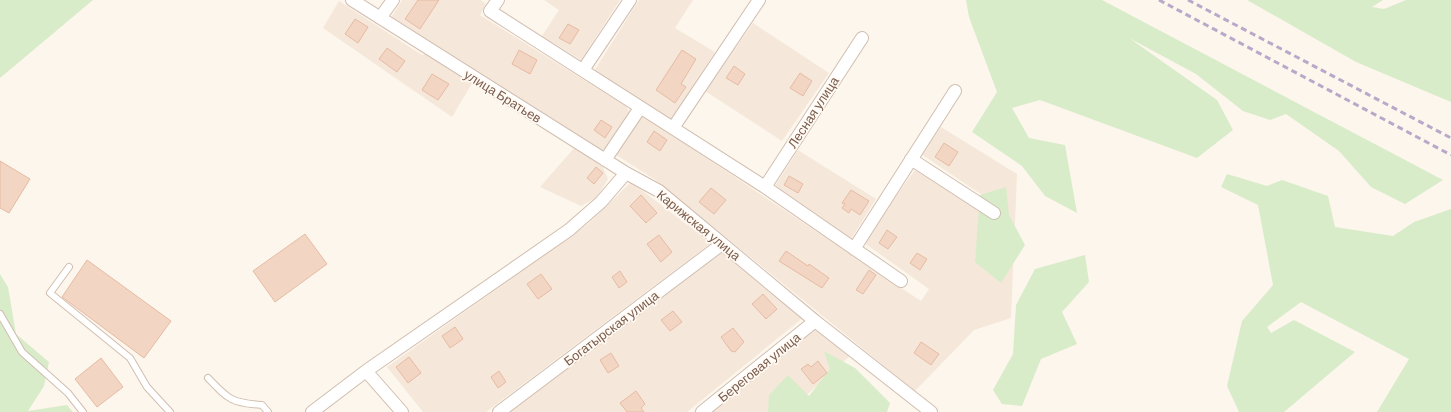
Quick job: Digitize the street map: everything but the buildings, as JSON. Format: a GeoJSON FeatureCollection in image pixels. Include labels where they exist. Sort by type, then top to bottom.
{"type":"FeatureCollection","features":[{"type":"Feature","properties":{"kind":"street","name":"улица Братьев"},"geometry":{"type":"LineString","coordinates":[[352,0],[626,174]]}},
{"type":"Feature","properties":{"kind":"street"},"geometry":{"type":"LineString","coordinates":[[380,18],[393,0]]}},
{"type":"Feature","properties":{"kind":"street"},"geometry":{"type":"LineString","coordinates":[[498,0],[490,11],[766,187],[901,281]]}},
{"type":"Feature","properties":{"kind":"street"},"geometry":{"type":"LineString","coordinates":[[583,70],[630,0]]}},
{"type":"Feature","properties":{"kind":"street"},"geometry":{"type":"LineString","coordinates":[[673,128],[759,0]]}},
{"type":"Feature","properties":{"kind":"street","name":"Лесная улица"},"geometry":{"type":"LineString","coordinates":[[766,187],[862,38]]}},
{"type":"Feature","properties":{"kind":"street"},"geometry":{"type":"LineString","coordinates":[[854,249],[955,91]]}},
{"type":"Feature","properties":{"kind":"street"},"geometry":{"type":"LineString","coordinates":[[605,160],[640,108]]}},
{"type":"Feature","properties":{"kind":"street"},"geometry":{"type":"LineString","coordinates":[[911,159],[994,212]]}},
{"type":"Feature","properties":{"kind":"street"},"geometry":{"type":"LineString","coordinates":[[312,412],[366,372],[569,230],[601,202],[626,174]]}},
{"type":"Feature","properties":{"kind":"street","name":"Карижская улица"},"geometry":{"type":"LineString","coordinates":[[626,174],[659,191],[815,321],[931,412]]}},
{"type":"Feature","properties":{"kind":"street","name":"Богатырская улица"},"geometry":{"type":"LineString","coordinates":[[499,412],[722,244]]}},
{"type":"Feature","properties":{"kind":"street","name":"Береговая улица"},"geometry":{"type":"LineString","coordinates":[[702,412],[815,321]]}},
{"type":"Feature","properties":{"kind":"street"},"geometry":{"type":"LineString","coordinates":[[366,372],[402,412]]}},
{"type":"Feature","properties":{"kind":"lane"},"geometry":{"type":"LineString","coordinates":[[69,267],[50,293],[130,358],[147,387],[170,412]]}},
{"type":"Feature","properties":{"kind":"lane"},"geometry":{"type":"LineString","coordinates":[[0,314],[22,352],[68,393],[83,412]]}},
{"type":"Feature","properties":{"kind":"lane"},"geometry":{"type":"LineString","coordinates":[[208,378],[223,394],[238,403],[262,405],[268,412]]}},
{"type":"Feature","properties":{"kind":"shaded area"},"geometry":{"type":"Polygon","coordinates":[[[402,0],[481,0],[486,4],[480,15],[626,106],[630,113],[601,153],[390,19],[402,0]]]}},
{"type":"Feature","properties":{"kind":"shaded area"},"geometry":{"type":"Polygon","coordinates":[[[544,0],[620,0],[581,60],[542,36],[559,10],[544,0]]]}},
{"type":"Feature","properties":{"kind":"shaded area"},"geometry":{"type":"Polygon","coordinates":[[[639,0],[693,0],[675,28],[715,52],[670,121],[594,71],[639,0]]]}},
{"type":"Feature","properties":{"kind":"shaded area"},"geometry":{"type":"Polygon","coordinates":[[[339,1],[422,55],[429,52],[474,80],[452,117],[323,28],[339,1]]]}},
{"type":"Feature","properties":{"kind":"shaded area"},"geometry":{"type":"Polygon","coordinates":[[[753,23],[829,73],[782,141],[705,91],[753,23]]]}},
{"type":"Feature","properties":{"kind":"shaded area"},"geometry":{"type":"Polygon","coordinates":[[[643,116],[921,301],[929,289],[863,242],[915,170],[998,223],[1006,211],[921,154],[941,127],[1017,174],[1011,318],[974,330],[915,391],[654,179],[613,153],[643,116]]]}},
{"type":"Feature","properties":{"kind":"shaded area"},"geometry":{"type":"Polygon","coordinates":[[[575,147],[600,161],[608,179],[597,197],[581,206],[540,187],[575,147]]]}},
{"type":"Feature","properties":{"kind":"shaded area"},"geometry":{"type":"Polygon","coordinates":[[[798,150],[876,199],[851,239],[775,186],[798,150]]]}},
{"type":"Feature","properties":{"kind":"shaded area"},"geometry":{"type":"Polygon","coordinates":[[[631,182],[711,243],[486,412],[423,412],[387,367],[588,224],[631,182]]]}},
{"type":"Feature","properties":{"kind":"shaded area"},"geometry":{"type":"Polygon","coordinates":[[[721,250],[804,317],[687,412],[506,412],[721,250]]]}},
{"type":"Feature","properties":{"kind":"shaded area"},"geometry":{"type":"Polygon","coordinates":[[[817,327],[852,354],[788,412],[711,412],[817,327]]]}},
{"type":"Feature","properties":{"kind":"green space"},"geometry":{"type":"Polygon","coordinates":[[[0,0],[93,0],[0,78],[0,0]]]}},
{"type":"Feature","properties":{"kind":"green space"},"geometry":{"type":"Polygon","coordinates":[[[966,0],[1102,0],[1443,180],[1405,204],[1371,187],[1339,151],[1286,114],[1270,120],[1243,111],[1196,74],[1129,38],[1217,100],[1233,130],[1197,158],[1040,100],[1012,108],[1029,138],[1065,145],[1077,213],[1045,196],[1022,166],[972,132],[997,92],[969,17],[966,0]]]}},
{"type":"Feature","properties":{"kind":"green space"},"geometry":{"type":"Polygon","coordinates":[[[1247,0],[1383,0],[1372,7],[1384,9],[1406,0],[1451,0],[1451,102],[1356,62],[1247,0]]]}},
{"type":"Feature","properties":{"kind":"green space"},"geometry":{"type":"Polygon","coordinates":[[[1227,174],[1267,186],[1282,180],[1328,196],[1335,227],[1393,236],[1414,222],[1451,209],[1451,412],[1377,412],[1409,359],[1301,302],[1267,327],[1271,333],[1294,320],[1355,352],[1284,412],[1239,412],[1227,386],[1242,321],[1273,285],[1258,205],[1221,187],[1227,174]]]}},
{"type":"Feature","properties":{"kind":"green space"},"geometry":{"type":"Polygon","coordinates":[[[1006,187],[1009,215],[1025,245],[1001,283],[975,262],[980,195],[1006,187]]]}},
{"type":"Feature","properties":{"kind":"green space"},"geometry":{"type":"Polygon","coordinates":[[[1085,255],[1089,282],[1062,312],[1077,344],[1041,359],[1022,406],[1002,404],[993,390],[1013,354],[1016,305],[1035,269],[1085,255]]]}},
{"type":"Feature","properties":{"kind":"green space"},"geometry":{"type":"Polygon","coordinates":[[[0,274],[8,287],[16,334],[49,362],[44,386],[28,411],[67,405],[73,412],[0,412],[0,274]]]}},
{"type":"Feature","properties":{"kind":"green space"},"geometry":{"type":"Polygon","coordinates":[[[824,351],[855,368],[890,403],[887,412],[768,412],[769,395],[788,375],[809,396],[830,369],[824,351]]]}},
{"type":"Feature","properties":{"kind":"railway"},"geometry":{"type":"LineString","coordinates":[[1159,0],[1451,155]]}},
{"type":"Feature","properties":{"kind":"railway"},"geometry":{"type":"LineString","coordinates":[[1188,0],[1451,138]]}}]}
